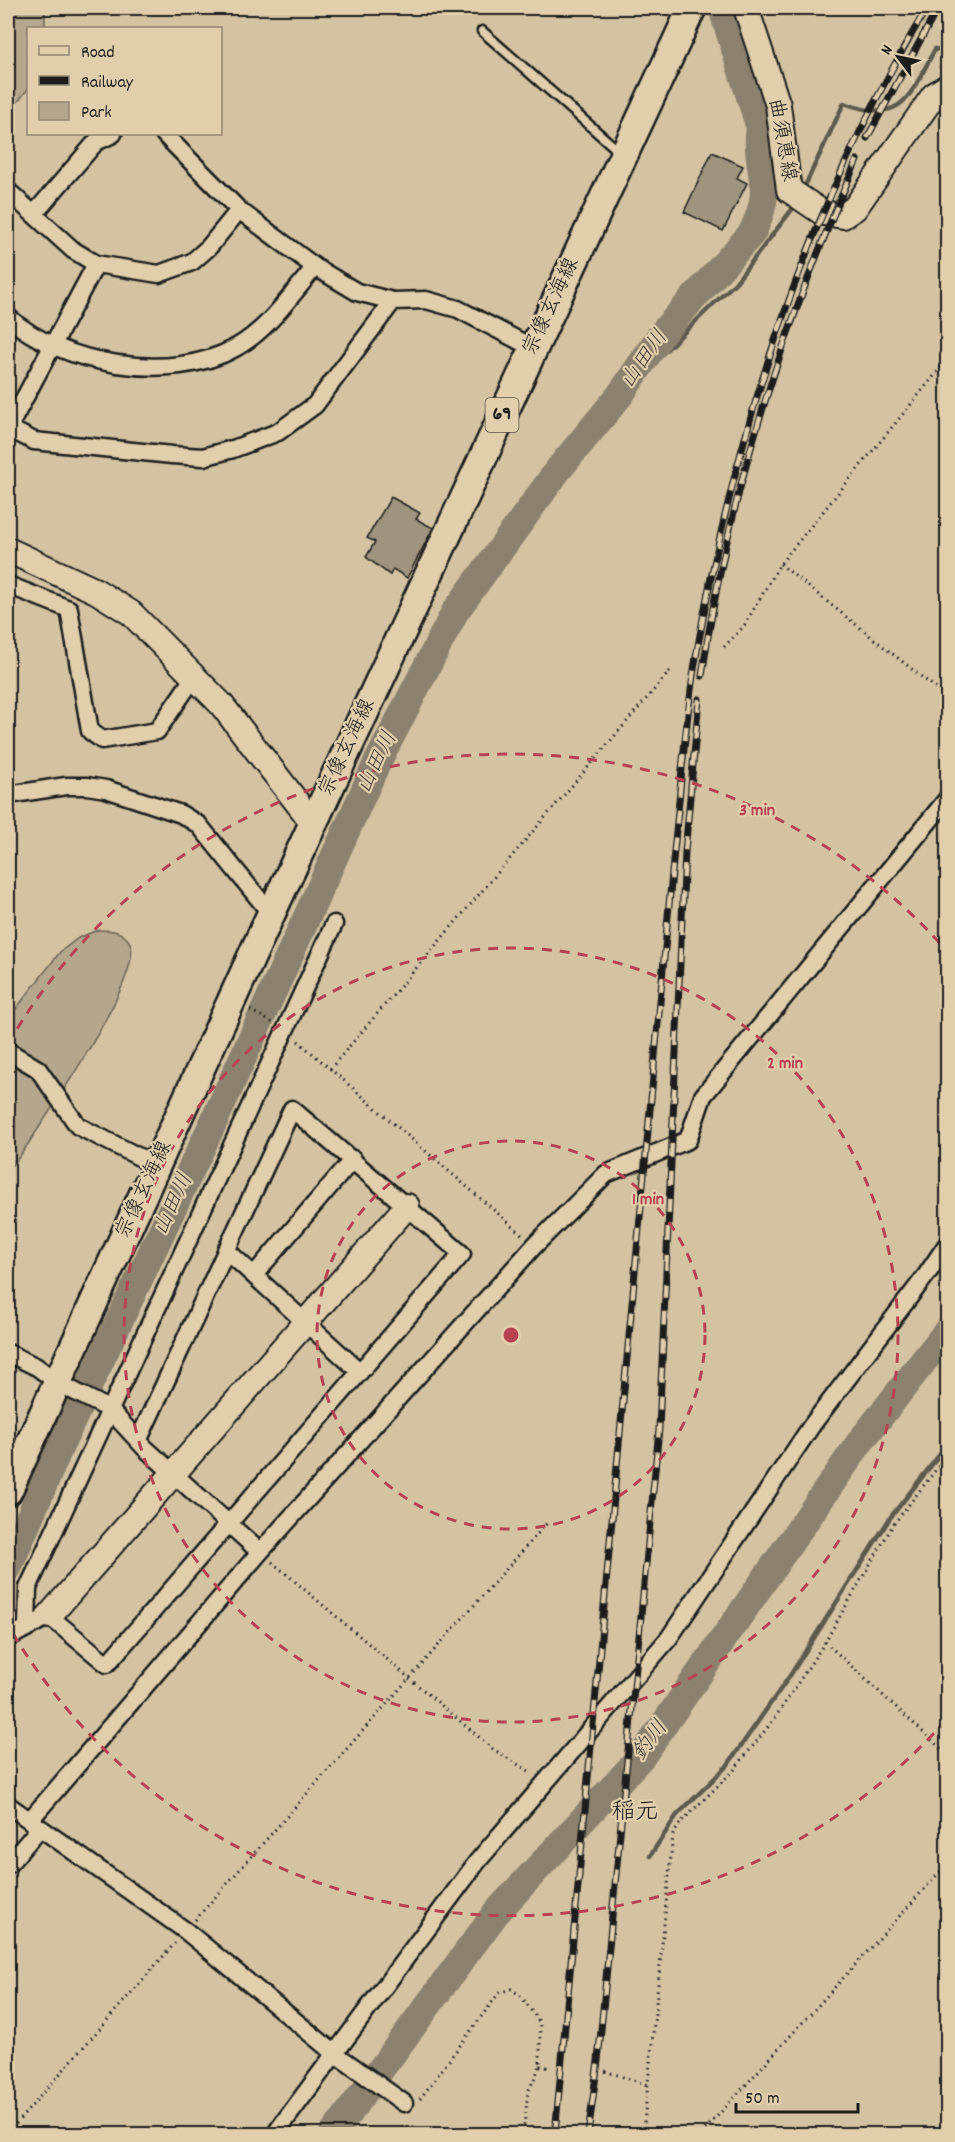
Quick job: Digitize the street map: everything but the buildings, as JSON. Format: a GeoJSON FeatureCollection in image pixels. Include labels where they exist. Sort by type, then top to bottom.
{"type":"FeatureCollection","features":[{"type":"Feature","properties":{"kind":"main road","name":"宗像玄海線"},"geometry":{"type":"LineString","coordinates":[[8,1491],[271,914],[692,8]]}},
{"type":"Feature","properties":{"kind":"street","name":"曲須恵線"},"geometry":{"type":"LineString","coordinates":[[746,8],[778,105],[799,197],[832,216],[843,216],[855,208],[934,95],[948,86]]}},
{"type":"Feature","properties":{"kind":"street"},"geometry":{"type":"LineString","coordinates":[[34,214],[96,142],[111,135]]}},
{"type":"Feature","properties":{"kind":"street"},"geometry":{"type":"LineString","coordinates":[[165,135],[239,210],[315,267],[357,292],[393,301],[426,300],[458,309],[533,348]]}},
{"type":"Feature","properties":{"kind":"street"},"geometry":{"type":"LineString","coordinates":[[8,191],[73,250],[96,264],[159,274],[177,270],[192,262],[209,248],[239,210]]}},
{"type":"Feature","properties":{"kind":"street"},"geometry":{"type":"LineString","coordinates":[[96,264],[8,429],[34,441],[204,457],[278,432],[297,421],[315,405],[393,301]]}},
{"type":"Feature","properties":{"kind":"street"},"geometry":{"type":"LineString","coordinates":[[8,317],[34,338],[82,359],[176,367],[196,364],[236,348],[259,331],[315,267]]}},
{"type":"Feature","properties":{"kind":"street"},"geometry":{"type":"LineString","coordinates":[[8,550],[96,591],[115,602],[143,625],[221,705],[313,823]]}},
{"type":"Feature","properties":{"kind":"street"},"geometry":{"type":"LineString","coordinates":[[8,585],[69,609],[90,731],[102,740],[157,731],[194,677]]}},
{"type":"Feature","properties":{"kind":"street"},"geometry":{"type":"LineString","coordinates":[[8,795],[55,787],[87,786],[106,789],[181,814],[199,825],[271,914]]}},
{"type":"Feature","properties":{"kind":"street"},"geometry":{"type":"LineString","coordinates":[[8,1864],[34,1825],[260,1552],[535,1245],[606,1174],[688,1140],[703,1096],[948,798]]}},
{"type":"Feature","properties":{"kind":"street"},"geometry":{"type":"LineString","coordinates":[[27,1626],[28,1588],[334,924]]}},
{"type":"Feature","properties":{"kind":"street"},"geometry":{"type":"LineString","coordinates":[[8,1051],[38,1069],[78,1126],[157,1166]]}},
{"type":"Feature","properties":{"kind":"street"},"geometry":{"type":"LineString","coordinates":[[49,1616],[106,1664],[462,1254],[292,1109],[139,1439]]}},
{"type":"Feature","properties":{"kind":"street"},"geometry":{"type":"LineString","coordinates":[[254,1275],[353,1159]]}},
{"type":"Feature","properties":{"kind":"street"},"geometry":{"type":"LineString","coordinates":[[8,1638],[49,1616],[407,1206]]}},
{"type":"Feature","properties":{"kind":"street"},"geometry":{"type":"LineString","coordinates":[[275,2134],[337,2054],[477,1862],[669,1638],[812,1425],[948,1243]]}},
{"type":"Feature","properties":{"kind":"street"},"geometry":{"type":"LineString","coordinates":[[226,1250],[307,1321],[360,1372]]}},
{"type":"Feature","properties":{"kind":"street"},"geometry":{"type":"LineString","coordinates":[[8,1353],[37,1367],[58,1383],[109,1409],[145,1448],[260,1552]]}},
{"type":"Feature","properties":{"kind":"street"},"geometry":{"type":"LineString","coordinates":[[8,1805],[186,1931],[337,2054],[404,2103]]}},
{"type":"Feature","properties":{"kind":"lane"},"geometry":{"type":"LineString","coordinates":[[482,31],[623,155]]}},
{"type":"Feature","properties":{"kind":"path"},"geometry":{"type":"LineString","coordinates":[[724,646],[744,626],[780,564],[948,359]]}},
{"type":"Feature","properties":{"kind":"path"},"geometry":{"type":"LineString","coordinates":[[780,564],[948,698]]}},
{"type":"Feature","properties":{"kind":"path"},"geometry":{"type":"LineString","coordinates":[[330,1068],[671,670]]}},
{"type":"Feature","properties":{"kind":"path"},"geometry":{"type":"LineString","coordinates":[[232,1000],[285,1029],[535,1245]]}},
{"type":"Feature","properties":{"kind":"path"},"geometry":{"type":"LineString","coordinates":[[646,2134],[644,2122],[673,1835],[681,1822],[734,1770],[775,1718],[825,1642],[893,1525],[948,1454]]}},
{"type":"Feature","properties":{"kind":"path"},"geometry":{"type":"LineString","coordinates":[[8,2133],[548,1522]]}},
{"type":"Feature","properties":{"kind":"path"},"geometry":{"type":"LineString","coordinates":[[260,1552],[493,1749],[546,1782]]}},
{"type":"Feature","properties":{"kind":"path"},"geometry":{"type":"LineString","coordinates":[[825,1642],[948,1755]]}},
{"type":"Feature","properties":{"kind":"path"},"geometry":{"type":"LineString","coordinates":[[701,2134],[948,1863]]}},
{"type":"Feature","properties":{"kind":"path"},"geometry":{"type":"LineString","coordinates":[[404,2103],[413,2109],[499,1993],[511,1989],[521,1996],[540,2023],[540,2066],[528,2092],[524,2134]]}},
{"type":"Feature","properties":{"kind":"path"},"geometry":{"type":"LineString","coordinates":[[540,2066],[551,2068]]}},
{"type":"Feature","properties":{"kind":"path"},"geometry":{"type":"LineString","coordinates":[[605,2071],[648,2085]]}},
{"type":"Feature","properties":{"kind":"green space"},"geometry":{"type":"Polygon","coordinates":[[[8,8],[44,8],[45,27],[27,27],[27,90],[8,114],[8,8]]]}},
{"type":"Feature","properties":{"kind":"green space"},"geometry":{"type":"Polygon","coordinates":[[[98,930],[120,933],[130,943],[131,960],[123,985],[108,1016],[68,1083],[20,1156],[8,1170],[8,1019],[60,952],[78,938],[98,930]]]}},
{"type":"Feature","properties":{"kind":"waterway","name":"山田川"},"geometry":{"type":"LineString","coordinates":[[8,1568],[61,1444],[214,1121],[377,763],[455,612],[558,470],[620,395],[663,332],[752,233],[764,197],[759,144],[760,128],[722,8]]}},
{"type":"Feature","properties":{"kind":"waterway"},"geometry":{"type":"LineString","coordinates":[[803,190],[844,103],[880,111],[893,108],[903,102],[911,92],[935,49],[948,51]]}},
{"type":"Feature","properties":{"kind":"waterway"},"geometry":{"type":"LineString","coordinates":[[620,395],[736,282],[797,203]]}},
{"type":"Feature","properties":{"kind":"waterway","name":"釣川"},"geometry":{"type":"LineString","coordinates":[[333,2134],[496,1913],[642,1756],[860,1442],[948,1330]]}},
{"type":"Feature","properties":{"kind":"waterway"},"geometry":{"type":"LineString","coordinates":[[650,1856],[677,1815],[727,1766],[791,1674],[890,1518],[948,1444]]}},
{"type":"Feature","properties":{"kind":"railway"},"geometry":{"type":"LineString","coordinates":[[555,2134],[674,851],[686,729],[696,657],[712,572],[732,488],[755,404],[782,322],[812,241],[846,161],[885,83],[927,8]]}},
{"type":"Feature","properties":{"kind":"railway"},"geometry":{"type":"LineString","coordinates":[[867,138],[938,8]]}},
{"type":"Feature","properties":{"kind":"railway"},"geometry":{"type":"LineString","coordinates":[[702,676],[726,543],[762,412],[782,348],[830,222],[857,160]]}},
{"type":"Feature","properties":{"kind":"railway"},"geometry":{"type":"LineString","coordinates":[[588,2134],[598,2061],[659,1429],[685,852],[699,699]]}},
{"type":"Feature","properties":{"kind":"district","name":"稲元"},"geometry":{"type":"Point","coordinates":[635,1813]}}]}
